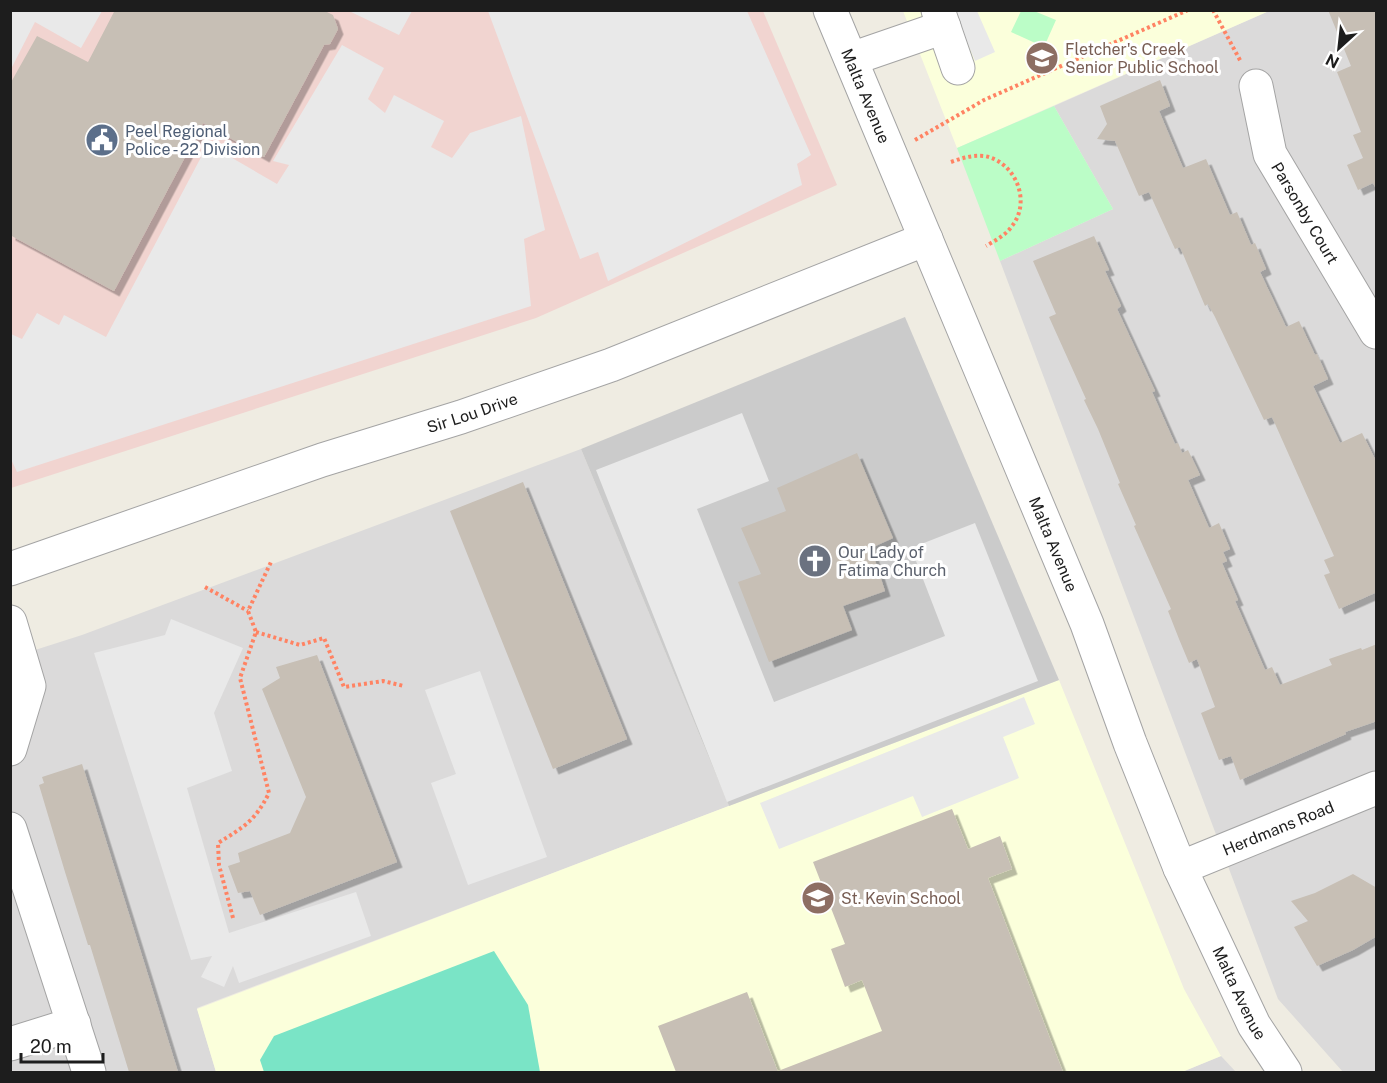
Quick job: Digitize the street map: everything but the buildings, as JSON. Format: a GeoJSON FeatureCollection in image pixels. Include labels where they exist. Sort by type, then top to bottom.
{"type":"FeatureCollection","features":[{"type":"Feature","properties":{"kind":"street","name":"Malta Avenue"},"geometry":{"type":"LineString","coordinates":[[830,10],[1087,624],[1130,742],[1180,868],[1254,1025],[1285,1072]]}},
{"type":"Feature","properties":{"kind":"street"},"geometry":{"type":"LineString","coordinates":[[851,59],[941,19],[958,68]]}},
{"type":"Feature","properties":{"kind":"street","name":"Parsonby Court"},"geometry":{"type":"LineString","coordinates":[[1256,86],[1270,154],[1377,332]]}},
{"type":"Feature","properties":{"kind":"street","name":"Sir Lou Drive"},"geometry":{"type":"LineString","coordinates":[[10,569],[311,464],[461,417],[610,364],[926,239]]}},
{"type":"Feature","properties":{"kind":"street"},"geometry":{"type":"LineString","coordinates":[[10,622],[29,686],[10,749]]}},
{"type":"Feature","properties":{"kind":"street","name":"Herdmans Road"},"geometry":{"type":"LineString","coordinates":[[1180,868],[1377,788]]}},
{"type":"Feature","properties":{"kind":"street"},"geometry":{"type":"LineString","coordinates":[[10,829],[89,1072]]}},
{"type":"Feature","properties":{"kind":"street"},"geometry":{"type":"LineString","coordinates":[[10,1044],[74,1024]]}},
{"type":"Feature","properties":{"kind":"path"},"geometry":{"type":"LineString","coordinates":[[891,154],[984,100],[1188,10]]}},
{"type":"Feature","properties":{"kind":"path"},"geometry":{"type":"LineString","coordinates":[[1213,10],[1226,37],[1256,86]]}},
{"type":"Feature","properties":{"kind":"path"},"geometry":{"type":"LineString","coordinates":[[951,162],[971,156],[986,156],[1011,171],[1018,183],[1021,198],[1014,225],[1004,235],[986,246]]}},
{"type":"Feature","properties":{"kind":"path"},"geometry":{"type":"LineString","coordinates":[[248,611],[271,562]]}},
{"type":"Feature","properties":{"kind":"path"},"geometry":{"type":"LineString","coordinates":[[206,587],[248,611],[256,632],[240,678],[269,793],[261,809],[249,824],[219,843],[219,865],[233,918]]}},
{"type":"Feature","properties":{"kind":"path"},"geometry":{"type":"LineString","coordinates":[[256,632],[300,645],[324,638],[344,687],[384,681],[404,686]]}},
{"type":"Feature","properties":{"kind":"shaded area"},"geometry":{"type":"Polygon","coordinates":[[[11,10],[102,11],[81,48],[35,22],[11,69],[11,10]]]}},
{"type":"Feature","properties":{"kind":"shaded area"},"geometry":{"type":"Polygon","coordinates":[[[10,11],[763,11],[837,185],[536,318],[11,488],[10,11]]]}},
{"type":"Feature","properties":{"kind":"shaded area"},"geometry":{"type":"Polygon","coordinates":[[[349,11],[412,11],[399,35],[349,11]]]}},
{"type":"Feature","properties":{"kind":"shaded area"},"geometry":{"type":"Polygon","coordinates":[[[488,11],[747,11],[811,155],[797,164],[802,185],[608,281],[598,252],[580,259],[488,11]]]}},
{"type":"Feature","properties":{"kind":"shaded area","name":"Fletcher's Creek Senior Public School"},"geometry":{"type":"Polygon","coordinates":[[[903,11],[1269,11],[957,148],[903,11]]]}},
{"type":"Feature","properties":{"kind":"shaded area"},"geometry":{"type":"Polygon","coordinates":[[[954,11],[977,11],[995,52],[975,61],[954,11]]]}},
{"type":"Feature","properties":{"kind":"shaded area"},"geometry":{"type":"Polygon","coordinates":[[[1269,11],[1376,11],[1376,1072],[1343,1072],[1278,999],[1000,261],[1113,209],[1054,106],[1269,11]]]}},
{"type":"Feature","properties":{"kind":"shaded area"},"geometry":{"type":"Polygon","coordinates":[[[342,45],[384,68],[368,99],[385,113],[394,95],[444,121],[431,147],[452,158],[470,133],[521,116],[545,230],[524,239],[531,306],[17,472],[10,457],[11,334],[22,339],[37,313],[59,325],[64,315],[106,337],[208,144],[277,184],[289,165],[273,161],[342,45]]]}},
{"type":"Feature","properties":{"kind":"shaded area"},"geometry":{"type":"Polygon","coordinates":[[[905,317],[1059,680],[729,806],[581,449],[905,317]]]}},
{"type":"Feature","properties":{"kind":"shaded area"},"geometry":{"type":"Polygon","coordinates":[[[742,413],[769,481],[697,509],[774,702],[945,636],[911,548],[975,523],[1038,681],[727,802],[596,470],[742,413]]]}},
{"type":"Feature","properties":{"kind":"shaded area"},"geometry":{"type":"Polygon","coordinates":[[[581,449],[729,806],[197,1008],[216,1072],[11,1072],[10,658],[82,635],[581,449]]]}},
{"type":"Feature","properties":{"kind":"shaded area"},"geometry":{"type":"Polygon","coordinates":[[[171,619],[243,648],[214,713],[232,771],[187,788],[229,933],[356,892],[371,936],[239,983],[233,966],[224,987],[201,977],[212,956],[191,960],[94,653],[165,635],[171,619]]]}},
{"type":"Feature","properties":{"kind":"shaded area"},"geometry":{"type":"Polygon","coordinates":[[[480,671],[547,857],[468,885],[431,783],[456,774],[425,690],[480,671]]]}},
{"type":"Feature","properties":{"kind":"shaded area","name":"St. Kevin School"},"geometry":{"type":"Polygon","coordinates":[[[1059,680],[1184,989],[1221,1056],[1182,1072],[216,1072],[197,1009],[1059,680]]]}},
{"type":"Feature","properties":{"kind":"shaded area"},"geometry":{"type":"Polygon","coordinates":[[[1024,697],[1035,724],[1003,737],[1019,778],[922,817],[913,796],[779,849],[760,803],[1024,697]]]}},
{"type":"Feature","properties":{"kind":"shaded area"},"geometry":{"type":"Polygon","coordinates":[[[1221,1056],[1236,1072],[1182,1072],[1221,1056]]]}},
{"type":"Feature","properties":{"kind":"green space"},"geometry":{"type":"Polygon","coordinates":[[[1021,11],[1034,11],[1056,20],[1044,47],[1011,32],[1021,11]]]}},
{"type":"Feature","properties":{"kind":"green space"},"geometry":{"type":"Polygon","coordinates":[[[1054,106],[1113,209],[1000,261],[957,148],[1054,106]]]}},
{"type":"Feature","properties":{"kind":"green space"},"geometry":{"type":"Polygon","coordinates":[[[494,951],[528,1005],[540,1072],[264,1072],[260,1060],[274,1036],[494,951]]]}},
{"type":"Feature","properties":{"kind":"place","name":"Fletcher's Creek Senior Public School"},"geometry":{"type":"Point","coordinates":[1042,58]}},
{"type":"Feature","properties":{"kind":"place","name":"Peel Regional Police - 22 Division"},"geometry":{"type":"Point","coordinates":[102,140]}},
{"type":"Feature","properties":{"kind":"place","name":"Our Lady of Fatima Church"},"geometry":{"type":"Point","coordinates":[815,561]}},
{"type":"Feature","properties":{"kind":"place","name":"St. Kevin School"},"geometry":{"type":"Point","coordinates":[818,898]}}]}
